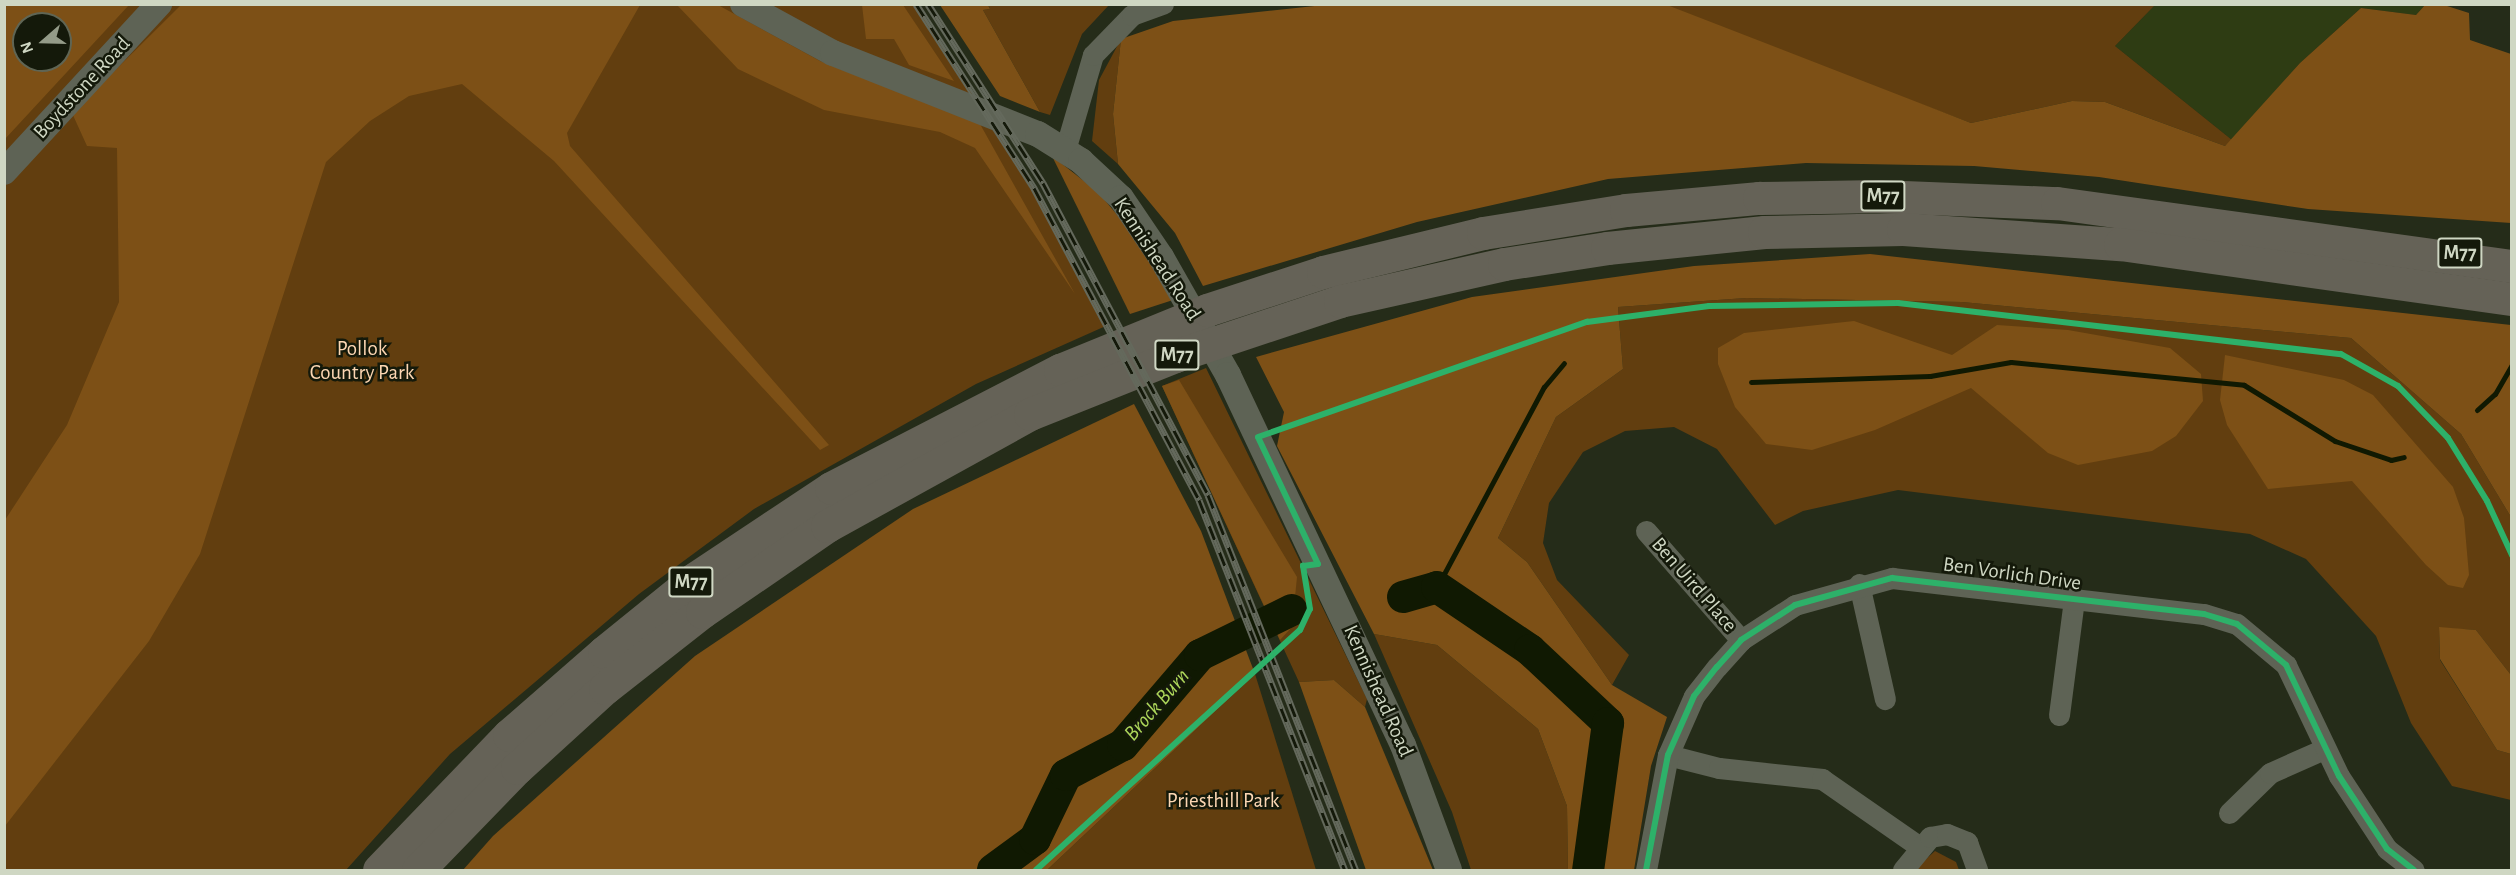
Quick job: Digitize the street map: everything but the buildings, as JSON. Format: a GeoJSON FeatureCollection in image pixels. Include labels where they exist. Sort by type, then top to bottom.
{"type":"FeatureCollection","features":[{"type":"Feature","properties":{"kind":"highway","name":"M77"},"geometry":{"type":"LineString","coordinates":[[379,870],[508,735],[694,579],[831,488],[1066,383],[1260,292],[1483,233],[1626,210],[1759,198],[1880,196],[2057,203],[2408,254],[2511,266]]}},
{"type":"Feature","properties":{"kind":"highway","name":"M77"},"geometry":{"type":"LineString","coordinates":[[418,870],[562,725],[702,612],[880,494],[1066,383],[1282,318],[1554,255],[1730,235],[1862,230],[2120,244],[2511,299]]}},
{"type":"Feature","properties":{"kind":"highway","name":"M77"},"geometry":{"type":"LineString","coordinates":[[2408,254],[2511,253]]}},
{"type":"Feature","properties":{"kind":"street","name":"Boydstone Road"},"geometry":{"type":"LineString","coordinates":[[4,172],[159,4]]}},
{"type":"Feature","properties":{"kind":"street","name":"Kennishead Road"},"geometry":{"type":"LineString","coordinates":[[742,4],[794,36],[1038,134],[1065,150],[1120,198],[1140,225],[1228,375],[1403,746],[1449,870]]}},
{"type":"Feature","properties":{"kind":"street"},"geometry":{"type":"LineString","coordinates":[[1065,150],[1093,55],[1132,15],[1156,5]]}},
{"type":"Feature","properties":{"kind":"street","name":"Ben Uird Place"},"geometry":{"type":"LineString","coordinates":[[1646,531],[1742,640]]}},
{"type":"Feature","properties":{"kind":"street","name":"Ben Vorlich Drive"},"geometry":{"type":"LineString","coordinates":[[1646,870],[1668,755],[1694,696],[1742,640],[1795,605],[1859,584],[1923,579],[2204,614],[2237,624],[2286,665],[2324,749],[2387,849],[2414,870]]}},
{"type":"Feature","properties":{"kind":"street"},"geometry":{"type":"LineString","coordinates":[[1859,584],[1885,699]]}},
{"type":"Feature","properties":{"kind":"street"},"geometry":{"type":"LineString","coordinates":[[2059,715],[2074,599]]}},
{"type":"Feature","properties":{"kind":"street"},"geometry":{"type":"LineString","coordinates":[[2229,813],[2270,773],[2324,749]]}},
{"type":"Feature","properties":{"kind":"street"},"geometry":{"type":"LineString","coordinates":[[1668,755],[1719,768],[1822,779],[1920,847]]}},
{"type":"Feature","properties":{"kind":"street"},"geometry":{"type":"LineString","coordinates":[[1903,870],[1920,847],[1937,834],[1956,835],[1972,849],[1977,870]]}},
{"type":"Feature","properties":{"kind":"street","name":"Ben Vorlich Drive"},"geometry":{"type":"LineString","coordinates":[[2387,849],[2391,870]]}},
{"type":"Feature","properties":{"kind":"shaded area"},"geometry":{"type":"Polygon","coordinates":[[[4,5],[129,5],[72,67],[72,12],[12,12],[12,72],[67,72],[5,139],[4,5]]]}},
{"type":"Feature","properties":{"kind":"shaded area"},"geometry":{"type":"Polygon","coordinates":[[[181,5],[640,5],[567,133],[570,146],[829,445],[820,450],[554,161],[462,84],[409,96],[370,121],[326,162],[200,554],[149,641],[5,826],[5,520],[67,425],[119,302],[117,148],[87,146],[72,113],[181,5]]]}},
{"type":"Feature","properties":{"kind":"shaded area"},"geometry":{"type":"Polygon","coordinates":[[[677,5],[718,5],[820,61],[980,124],[1075,294],[975,148],[940,132],[824,110],[738,69],[677,5]]]}},
{"type":"Feature","properties":{"kind":"shaded area"},"geometry":{"type":"Polygon","coordinates":[[[862,5],[903,5],[954,81],[909,65],[894,39],[866,39],[862,5]]]}},
{"type":"Feature","properties":{"kind":"shaded area"},"geometry":{"type":"Polygon","coordinates":[[[940,5],[988,5],[990,9],[983,10],[1040,112],[1000,96],[940,5]]]}},
{"type":"Feature","properties":{"kind":"shaded area"},"geometry":{"type":"Polygon","coordinates":[[[1324,5],[1667,5],[1971,123],[2072,101],[2105,102],[2225,146],[2300,63],[2361,8],[2416,15],[2425,5],[2444,5],[2469,13],[2470,40],[2511,54],[2511,223],[2308,209],[2099,177],[1974,166],[1806,163],[1608,179],[1417,222],[1203,286],[1175,233],[1118,164],[1113,114],[1121,39],[1173,21],[1324,5]]]}},
{"type":"Feature","properties":{"kind":"shaded area"},"geometry":{"type":"Polygon","coordinates":[[[2155,5],[2425,5],[2416,15],[2361,8],[2300,63],[2232,140],[2115,46],[2155,5]]]}},
{"type":"Feature","properties":{"kind":"shaded area"},"geometry":{"type":"Polygon","coordinates":[[[1052,156],[1098,192],[1139,241],[1173,300],[1130,314],[1052,156]]]}},
{"type":"Feature","properties":{"kind":"shaded area"},"geometry":{"type":"Polygon","coordinates":[[[1870,254],[2511,325],[2511,517],[2461,434],[2351,338],[1962,302],[1746,298],[1618,307],[1623,369],[1556,417],[1498,538],[1527,562],[1612,685],[1667,717],[1651,766],[1634,870],[1568,870],[1567,806],[1538,729],[1437,645],[1374,634],[1277,446],[1284,412],[1256,357],[1472,297],[1694,266],[1870,254]]]}},
{"type":"Feature","properties":{"kind":"shaded area"},"geometry":{"type":"Polygon","coordinates":[[[1854,321],[1952,355],[1997,325],[2068,330],[2170,348],[2201,374],[2203,401],[2176,436],[2152,451],[2078,465],[2048,453],[1971,388],[1875,430],[1812,450],[1766,444],[1735,407],[1718,364],[1718,348],[1744,333],[1854,321]]]}},
{"type":"Feature","properties":{"kind":"shaded area"},"geometry":{"type":"Polygon","coordinates":[[[2225,355],[2344,380],[2373,395],[2453,487],[2464,518],[2469,575],[2463,588],[2448,585],[2426,565],[2352,481],[2268,489],[2227,425],[2220,400],[2225,355]]]}},
{"type":"Feature","properties":{"kind":"shaded area"},"geometry":{"type":"Polygon","coordinates":[[[1179,380],[1297,577],[1292,627],[1280,640],[1162,386],[1179,380]]]}},
{"type":"Feature","properties":{"kind":"shaded area"},"geometry":{"type":"Polygon","coordinates":[[[1134,404],[1201,531],[1255,674],[1047,870],[463,870],[493,836],[695,656],[913,509],[1134,404]]]}},
{"type":"Feature","properties":{"kind":"shaded area"},"geometry":{"type":"Polygon","coordinates":[[[2439,627],[2476,630],[2511,675],[2511,754],[2497,750],[2440,659],[2439,627]]]}},
{"type":"Feature","properties":{"kind":"shaded area"},"geometry":{"type":"Polygon","coordinates":[[[1334,680],[1365,707],[1433,870],[1366,870],[1299,682],[1334,680]]]}},
{"type":"Feature","properties":{"kind":"green space"},"geometry":{"type":"Polygon","coordinates":[[[988,4],[1109,5],[1082,34],[1050,115],[1040,112],[983,10],[990,9],[988,4]]]}},
{"type":"Feature","properties":{"kind":"green space","name":"Pollok Country Park"},"geometry":{"type":"Polygon","coordinates":[[[5,5],[916,5],[1034,188],[1108,325],[976,384],[754,509],[639,594],[450,754],[346,870],[5,870],[5,5]]]}},
{"type":"Feature","properties":{"kind":"green space"},"geometry":{"type":"Polygon","coordinates":[[[1656,5],[2155,5],[2115,46],[2232,140],[2225,146],[2105,102],[2072,101],[1971,123],[1656,5]]]}},
{"type":"Feature","properties":{"kind":"green space"},"geometry":{"type":"Polygon","coordinates":[[[1121,39],[1113,114],[1118,164],[1092,141],[1099,80],[1121,39]]]}},
{"type":"Feature","properties":{"kind":"green space"},"geometry":{"type":"Polygon","coordinates":[[[1746,298],[1962,302],[2351,338],[2461,434],[2511,517],[2511,675],[2476,630],[2439,628],[2440,660],[2497,750],[2511,754],[2511,800],[2452,786],[2411,723],[2376,636],[2306,559],[2250,534],[1898,490],[1803,511],[1775,525],[1717,449],[1674,427],[1625,431],[1583,452],[1549,503],[1543,543],[1557,580],[1629,655],[1612,685],[1527,562],[1498,538],[1556,417],[1623,369],[1618,307],[1746,298]]]}},
{"type":"Feature","properties":{"kind":"green space"},"geometry":{"type":"Polygon","coordinates":[[[1206,368],[1367,699],[1365,707],[1334,680],[1299,682],[1162,386],[1206,368]]]}},
{"type":"Feature","properties":{"kind":"green space"},"geometry":{"type":"Polygon","coordinates":[[[1374,634],[1437,645],[1538,729],[1567,806],[1568,870],[1471,870],[1452,812],[1374,634]]]}},
{"type":"Feature","properties":{"kind":"green space","name":"Priesthill Park"},"geometry":{"type":"Polygon","coordinates":[[[1255,674],[1316,870],[1047,870],[1255,674]]]}},
{"type":"Feature","properties":{"kind":"green space"},"geometry":{"type":"Polygon","coordinates":[[[1935,851],[1956,862],[1959,870],[1914,870],[1935,851]]]}},
{"type":"Feature","properties":{"kind":"waterway"},"geometry":{"type":"LineString","coordinates":[[1751,382],[1930,376],[2011,362],[2244,385],[2335,441],[2391,460],[2404,457]]}},
{"type":"Feature","properties":{"kind":"waterway"},"geometry":{"type":"LineString","coordinates":[[1437,587],[1544,387],[1564,363]]}},
{"type":"Feature","properties":{"kind":"waterway"},"geometry":{"type":"LineString","coordinates":[[2477,410],[2495,394],[2512,364]]}},
{"type":"Feature","properties":{"kind":"waterway","name":"Brock Burn"},"geometry":{"type":"LineString","coordinates":[[1403,597],[1437,587],[1530,650],[1608,723],[1588,870]]}},
{"type":"Feature","properties":{"kind":"waterway","name":"Brock Burn"},"geometry":{"type":"LineString","coordinates":[[993,870],[1035,839],[1066,775],[1123,745],[1200,655],[1292,610]]}},
{"type":"Feature","properties":{"kind":"railway"},"geometry":{"type":"LineString","coordinates":[[916,4],[1034,188],[1199,500],[1345,870]]}},
{"type":"Feature","properties":{"kind":"railway"},"geometry":{"type":"LineString","coordinates":[[928,4],[1043,183],[1208,495],[1356,870]]}},
{"type":"Feature","properties":{"kind":"cycle path"},"geometry":{"type":"LineString","coordinates":[[1036,870],[1300,630],[1310,609],[1303,566],[1318,564],[1258,437],[1587,322],[1709,306],[1898,303],[2341,354],[2398,386],[2448,438],[2487,501],[2512,555]]}},
{"type":"Feature","properties":{"kind":"cycle path"},"geometry":{"type":"LineString","coordinates":[[1646,870],[1668,755],[1694,696],[1717,667],[1741,640],[1795,605],[1892,578],[2204,614],[2237,624],[2286,665],[2339,776],[2387,849],[2414,870]]}}]}
